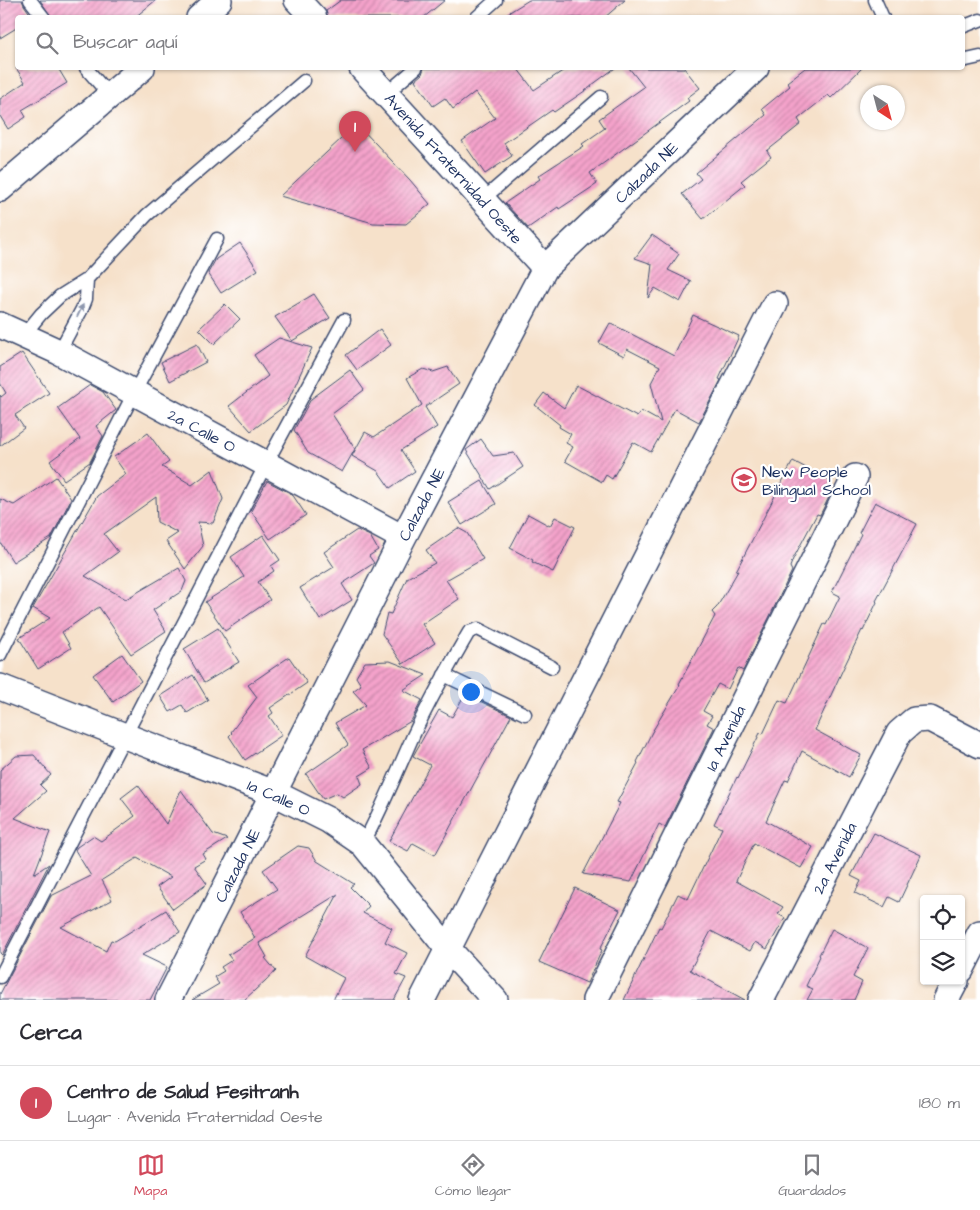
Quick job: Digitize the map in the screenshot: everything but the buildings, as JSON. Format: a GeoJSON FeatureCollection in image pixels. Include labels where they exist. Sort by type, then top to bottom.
{"type":"FeatureCollection","features":[{"type":"Feature","properties":{"kind":"street"},"geometry":{"type":"LineString","coordinates":[[202,15],[219,0]]}},
{"type":"Feature","properties":{"kind":"street"},"geometry":{"type":"LineString","coordinates":[[297,0],[311,15]]}},
{"type":"Feature","properties":{"kind":"street"},"geometry":{"type":"LineString","coordinates":[[0,189],[140,70]]}},
{"type":"Feature","properties":{"kind":"street","name":"Avenida Fraternidad Oeste"},"geometry":{"type":"LineString","coordinates":[[364,70],[545,268]]}},
{"type":"Feature","properties":{"kind":"street","name":"Calzada NE"},"geometry":{"type":"LineString","coordinates":[[168,1000],[403,538],[545,268],[754,70]]}},
{"type":"Feature","properties":{"kind":"street"},"geometry":{"type":"LineString","coordinates":[[422,1000],[775,304]]}},
{"type":"Feature","properties":{"kind":"street","name":"2a Calle O"},"geometry":{"type":"LineString","coordinates":[[7,330],[59,352],[403,538]]}},
{"type":"Feature","properties":{"kind":"street","name":"1a Avenida"},"geometry":{"type":"LineString","coordinates":[[595,1000],[855,477]]}},
{"type":"Feature","properties":{"kind":"street","name":"1a Calle O"},"geometry":{"type":"LineString","coordinates":[[0,687],[274,793],[328,820],[364,844],[448,950],[495,1000]]}},
{"type":"Feature","properties":{"kind":"street","name":"2a Avenida"},"geometry":{"type":"LineString","coordinates":[[761,1000],[898,733],[914,720],[930,719],[980,745]]}},
{"type":"Feature","properties":{"kind":"street"},"geometry":{"type":"LineString","coordinates":[[965,962],[980,933]]}},
{"type":"Feature","properties":{"kind":"street"},"geometry":{"type":"LineString","coordinates":[[946,1000],[954,985]]}},
{"type":"Feature","properties":{"kind":"lane"},"geometry":{"type":"LineString","coordinates":[[30,0],[42,15]]}},
{"type":"Feature","properties":{"kind":"lane"},"geometry":{"type":"LineString","coordinates":[[479,15],[496,0]]}},
{"type":"Feature","properties":{"kind":"lane"},"geometry":{"type":"LineString","coordinates":[[875,0],[882,15]]}},
{"type":"Feature","properties":{"kind":"lane"},"geometry":{"type":"LineString","coordinates":[[965,26],[980,20]]}},
{"type":"Feature","properties":{"kind":"lane"},"geometry":{"type":"LineString","coordinates":[[965,61],[980,57]]}},
{"type":"Feature","properties":{"kind":"lane"},"geometry":{"type":"LineString","coordinates":[[88,70],[110,96]]}},
{"type":"Feature","properties":{"kind":"lane"},"geometry":{"type":"LineString","coordinates":[[387,93],[414,70]]}},
{"type":"Feature","properties":{"kind":"lane"},"geometry":{"type":"LineString","coordinates":[[7,330],[41,314],[60,296],[87,279],[147,215],[304,81]]}},
{"type":"Feature","properties":{"kind":"lane"},"geometry":{"type":"LineString","coordinates":[[482,200],[601,97]]}},
{"type":"Feature","properties":{"kind":"lane"},"geometry":{"type":"LineString","coordinates":[[0,654],[134,393],[217,239]]}},
{"type":"Feature","properties":{"kind":"lane"},"geometry":{"type":"LineString","coordinates":[[59,352],[86,299],[87,279]]}},
{"type":"Feature","properties":{"kind":"lane"},"geometry":{"type":"LineString","coordinates":[[0,978],[266,464],[344,320]]}},
{"type":"Feature","properties":{"kind":"lane"},"geometry":{"type":"LineString","coordinates":[[364,844],[414,734],[444,675],[469,632],[478,629],[552,667]]}},
{"type":"Feature","properties":{"kind":"lane"},"geometry":{"type":"LineString","coordinates":[[444,675],[525,714]]}},
{"type":"Feature","properties":{"kind":"place","name":"Centro de Salud Fesitranh"},"geometry":{"type":"Point","coordinates":[355,152]}},
{"type":"Feature","properties":{"kind":"place","name":"New People Bilingual School"},"geometry":{"type":"Point","coordinates":[744,480]}}]}
